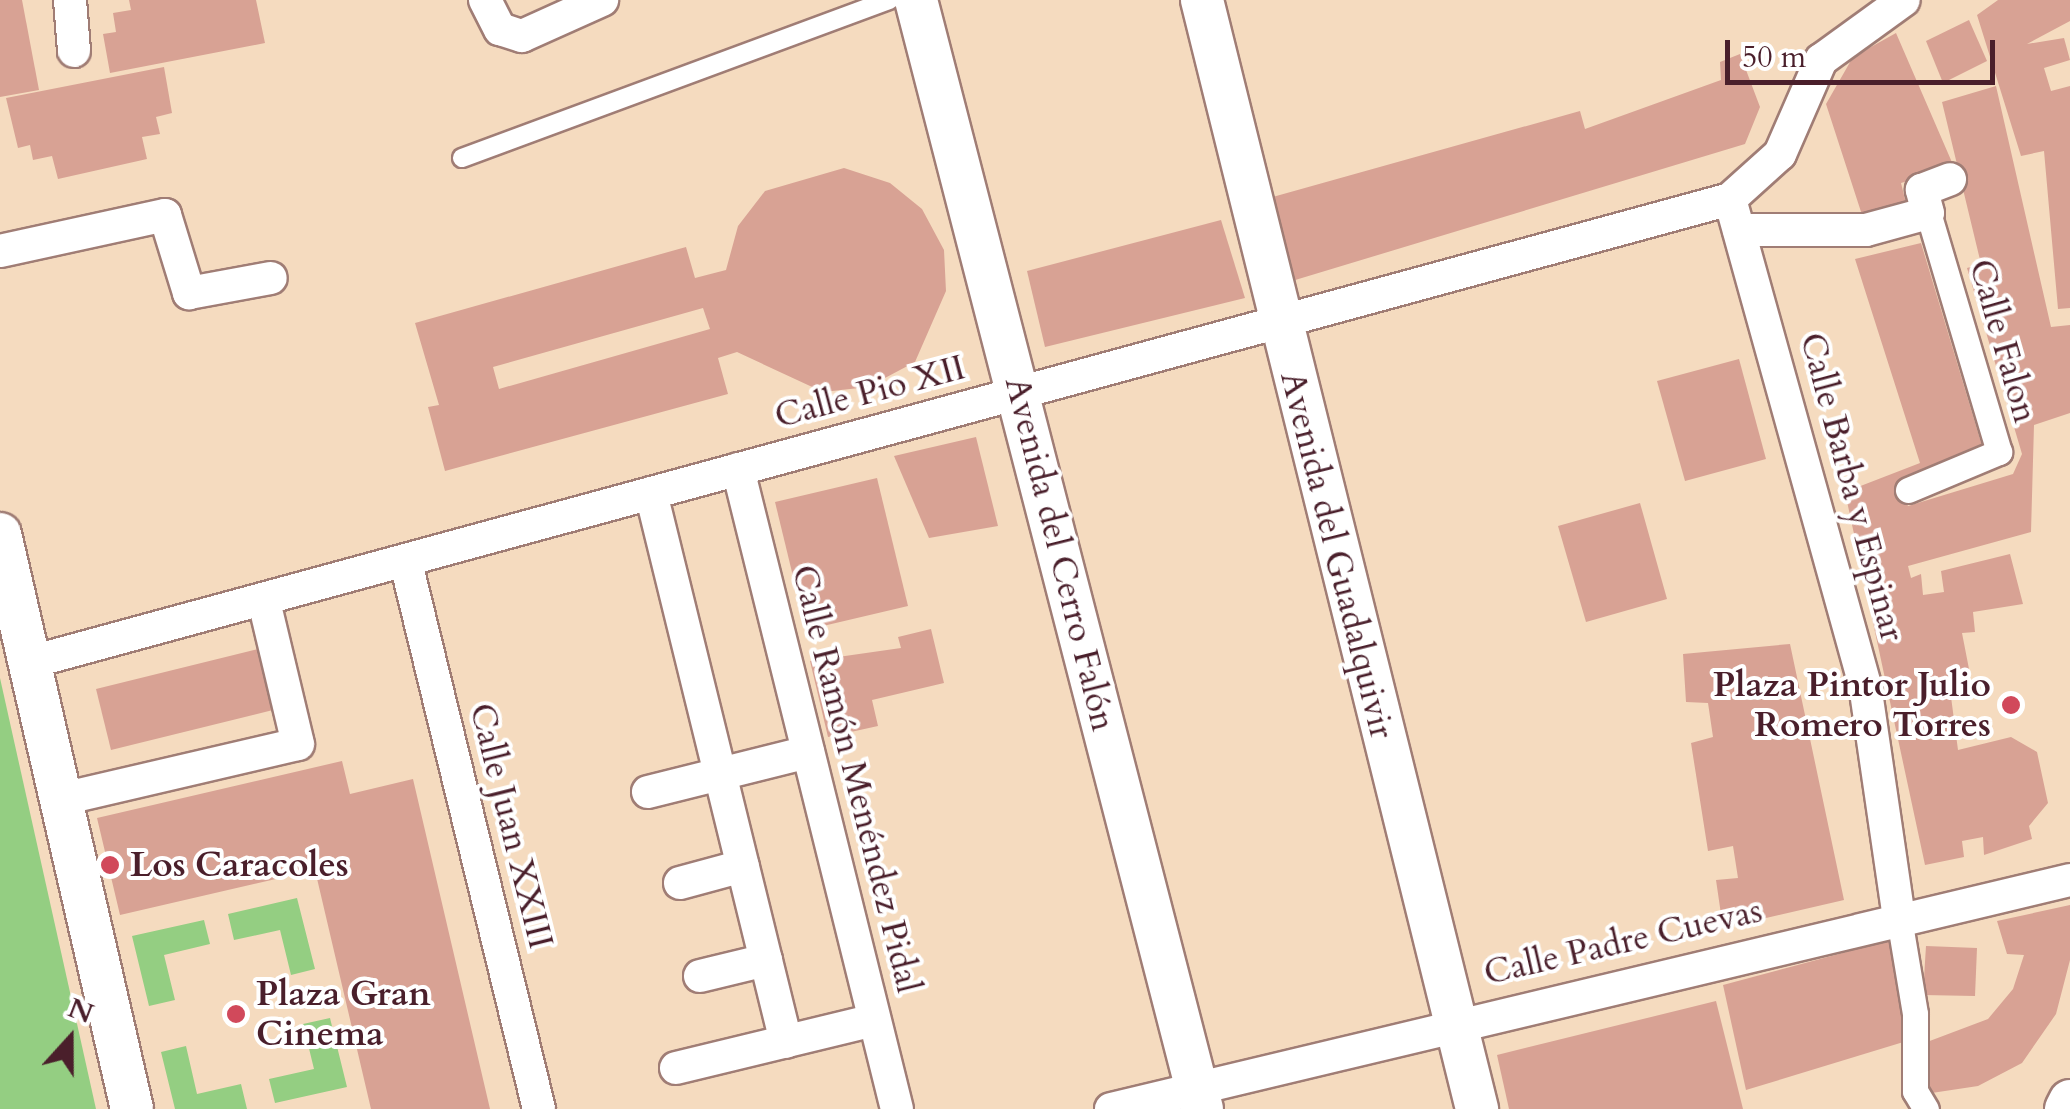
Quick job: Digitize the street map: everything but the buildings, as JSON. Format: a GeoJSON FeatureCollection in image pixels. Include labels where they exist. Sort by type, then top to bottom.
{"type":"FeatureCollection","features":[{"type":"Feature","properties":{"kind":"street"},"geometry":{"type":"LineString","coordinates":[[70,0],[74,51]]}},
{"type":"Feature","properties":{"kind":"street"},"geometry":{"type":"LineString","coordinates":[[486,0],[500,29],[522,36],[602,0]]}},
{"type":"Feature","properties":{"kind":"street","name":"Avenida del Cerro Falón"},"geometry":{"type":"LineString","coordinates":[[916,0],[1199,1099]]}},
{"type":"Feature","properties":{"kind":"street","name":"Avenida del Guadalquivir"},"geometry":{"type":"LineString","coordinates":[[1202,0],[1278,321],[1478,1109]]}},
{"type":"Feature","properties":{"kind":"street"},"geometry":{"type":"LineString","coordinates":[[1904,0],[1821,60],[1780,154],[1735,215],[1866,230],[1928,212],[1922,190],[1950,180]]}},
{"type":"Feature","properties":{"kind":"street","name":"Calle Falon"},"geometry":{"type":"LineString","coordinates":[[1908,490],[1999,452],[1928,212]]}},
{"type":"Feature","properties":{"kind":"street"},"geometry":{"type":"LineString","coordinates":[[0,251],[166,215],[190,294],[272,278]]}},
{"type":"Feature","properties":{"kind":"street","name":"Calle Pio XII"},"geometry":{"type":"LineString","coordinates":[[31,662],[406,563],[1278,321],[1735,215]]}},
{"type":"Feature","properties":{"kind":"street","name":"Calle Barba y Espinar"},"geometry":{"type":"LineString","coordinates":[[1735,215],[1865,685],[1899,918]]}},
{"type":"Feature","properties":{"kind":"street","name":"Calle Ramón Menéndez Pidal"},"geometry":{"type":"LineString","coordinates":[[738,469],[896,1109]]}},
{"type":"Feature","properties":{"kind":"street"},"geometry":{"type":"LineString","coordinates":[[651,493],[786,1042]]}},
{"type":"Feature","properties":{"kind":"street"},"geometry":{"type":"LineString","coordinates":[[0,534],[132,1109]]}},
{"type":"Feature","properties":{"kind":"street","name":"Calle Juan XXIII"},"geometry":{"type":"LineString","coordinates":[[406,563],[538,1109]]}},
{"type":"Feature","properties":{"kind":"street"},"geometry":{"type":"LineString","coordinates":[[62,799],[298,744],[264,600]]}},
{"type":"Feature","properties":{"kind":"street"},"geometry":{"type":"LineString","coordinates":[[648,792],[808,752]]}},
{"type":"Feature","properties":{"kind":"street"},"geometry":{"type":"LineString","coordinates":[[680,882],[743,866]]}},
{"type":"Feature","properties":{"kind":"street","name":"Calle Padre Cuevas"},"geometry":{"type":"LineString","coordinates":[[1111,1109],[1199,1099],[1456,1022],[2070,880]]}},
{"type":"Feature","properties":{"kind":"street"},"geometry":{"type":"LineString","coordinates":[[1899,918],[1915,1014],[1915,1092],[1926,1109]]}},
{"type":"Feature","properties":{"kind":"street"},"geometry":{"type":"LineString","coordinates":[[700,976],[766,960]]}},
{"type":"Feature","properties":{"kind":"street"},"geometry":{"type":"LineString","coordinates":[[676,1068],[874,1020]]}},
{"type":"Feature","properties":{"kind":"street"},"geometry":{"type":"LineString","coordinates":[[2066,1109],[2070,1101]]}},
{"type":"Feature","properties":{"kind":"lane"},"geometry":{"type":"LineString","coordinates":[[462,158],[890,0]]}},
{"type":"Feature","properties":{"kind":"green space"},"geometry":{"type":"Polygon","coordinates":[[[0,678],[96,1109],[0,1109],[0,678]]]}},
{"type":"Feature","properties":{"kind":"green space"},"geometry":{"type":"Polygon","coordinates":[[[297,898],[315,969],[291,975],[280,930],[234,940],[228,914],[297,898]]]}},
{"type":"Feature","properties":{"kind":"green space"},"geometry":{"type":"Polygon","coordinates":[[[204,920],[210,944],[164,955],[175,1000],[149,1006],[132,936],[204,920]]]}},
{"type":"Feature","properties":{"kind":"green space"},"geometry":{"type":"Polygon","coordinates":[[[330,1018],[347,1087],[275,1103],[269,1079],[314,1069],[303,1024],[330,1018]]]}},
{"type":"Feature","properties":{"kind":"green space"},"geometry":{"type":"Polygon","coordinates":[[[186,1046],[197,1094],[241,1084],[247,1109],[175,1109],[161,1052],[186,1046]]]}},
{"type":"Feature","properties":{"kind":"place","name":"Plaza Pintor Julio Romero Torres"},"geometry":{"type":"Point","coordinates":[2011,705]}},
{"type":"Feature","properties":{"kind":"place","name":"Los Caracoles"},"geometry":{"type":"Point","coordinates":[110,865]}},
{"type":"Feature","properties":{"kind":"place","name":"Plaza Gran Cinema"},"geometry":{"type":"Point","coordinates":[236,1014]}}]}
